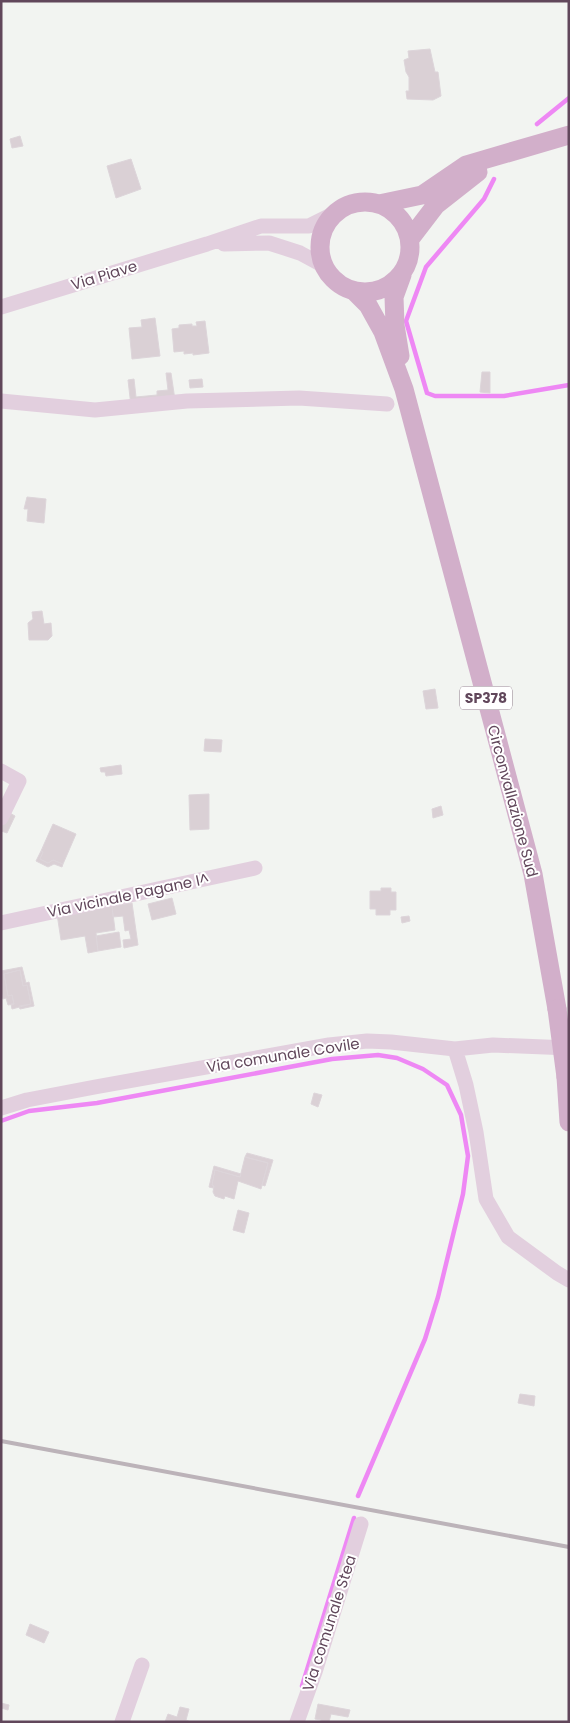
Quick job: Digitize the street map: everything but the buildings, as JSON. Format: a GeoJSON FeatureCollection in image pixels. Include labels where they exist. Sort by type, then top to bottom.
{"type":"FeatureCollection","features":[{"type":"Feature","properties":{"kind":"main road"},"geometry":{"type":"LineString","coordinates":[[324,266],[320,252],[321,237],[327,223],[337,212],[348,205],[362,202],[380,204],[422,195],[466,165],[569,135]]}},
{"type":"Feature","properties":{"kind":"main road"},"geometry":{"type":"LineString","coordinates":[[410,239],[436,205],[468,178],[508,153]]}},
{"type":"Feature","properties":{"kind":"main road"},"geometry":{"type":"LineString","coordinates":[[380,204],[400,217],[410,239]]}},
{"type":"Feature","properties":{"kind":"main road","name":"SP378"},"geometry":{"type":"LineString","coordinates":[[404,389],[395,325],[394,297],[408,263],[411,251],[410,239]]}},
{"type":"Feature","properties":{"kind":"main road","name":"Circonvallazione Sud"},"geometry":{"type":"LineString","coordinates":[[324,266],[331,278],[342,287],[355,292],[368,305],[383,332],[404,389],[532,874],[557,1009],[566,1077],[569,1122]]}},
{"type":"Feature","properties":{"kind":"main road"},"geometry":{"type":"LineString","coordinates":[[355,292],[368,293],[381,290],[393,284],[402,274]]}},
{"type":"Feature","properties":{"kind":"street","name":"Via Piave"},"geometry":{"type":"LineString","coordinates":[[1,307],[261,226],[308,226],[337,212]]}},
{"type":"Feature","properties":{"kind":"street","name":"Via Piave"},"geometry":{"type":"LineString","coordinates":[[207,244],[270,243],[300,253],[324,266]]}},
{"type":"Feature","properties":{"kind":"street"},"geometry":{"type":"LineString","coordinates":[[1,401],[95,410],[187,401],[299,398],[387,404]]}},
{"type":"Feature","properties":{"kind":"street"},"geometry":{"type":"LineString","coordinates":[[1,771],[19,781],[1,818]]}},
{"type":"Feature","properties":{"kind":"street","name":"Via vicinale Pagane I^"},"geometry":{"type":"LineString","coordinates":[[1,923],[255,868]]}},
{"type":"Feature","properties":{"kind":"street","name":"Via comunale Covile"},"geometry":{"type":"LineString","coordinates":[[1,1108],[56,1094],[329,1045],[366,1041],[456,1049],[493,1046],[569,1048]]}},
{"type":"Feature","properties":{"kind":"street"},"geometry":{"type":"LineString","coordinates":[[456,1049],[472,1114],[486,1199],[508,1237],[569,1280]]}},
{"type":"Feature","properties":{"kind":"street","name":"Via comunale Stea"},"geometry":{"type":"LineString","coordinates":[[297,1722],[315,1672],[361,1524]]}},
{"type":"Feature","properties":{"kind":"street"},"geometry":{"type":"LineString","coordinates":[[122,1722],[142,1666]]}},
{"type":"Feature","properties":{"kind":"waterway"},"geometry":{"type":"LineString","coordinates":[[537,124],[569,98]]}},
{"type":"Feature","properties":{"kind":"waterway"},"geometry":{"type":"LineString","coordinates":[[494,179],[484,199],[426,267],[406,321],[427,393],[435,396],[504,396],[569,385]]}},
{"type":"Feature","properties":{"kind":"waterway"},"geometry":{"type":"LineString","coordinates":[[1,1121],[29,1111],[97,1103],[332,1059],[378,1055],[397,1058],[423,1069],[447,1085],[461,1115],[468,1156],[463,1194],[438,1297],[425,1339],[358,1496]]}},
{"type":"Feature","properties":{"kind":"waterway"},"geometry":{"type":"LineString","coordinates":[[302,1686],[354,1518]]}},
{"type":"Feature","properties":{"kind":"railway"},"geometry":{"type":"LineString","coordinates":[[1,1441],[569,1547]]}}]}
